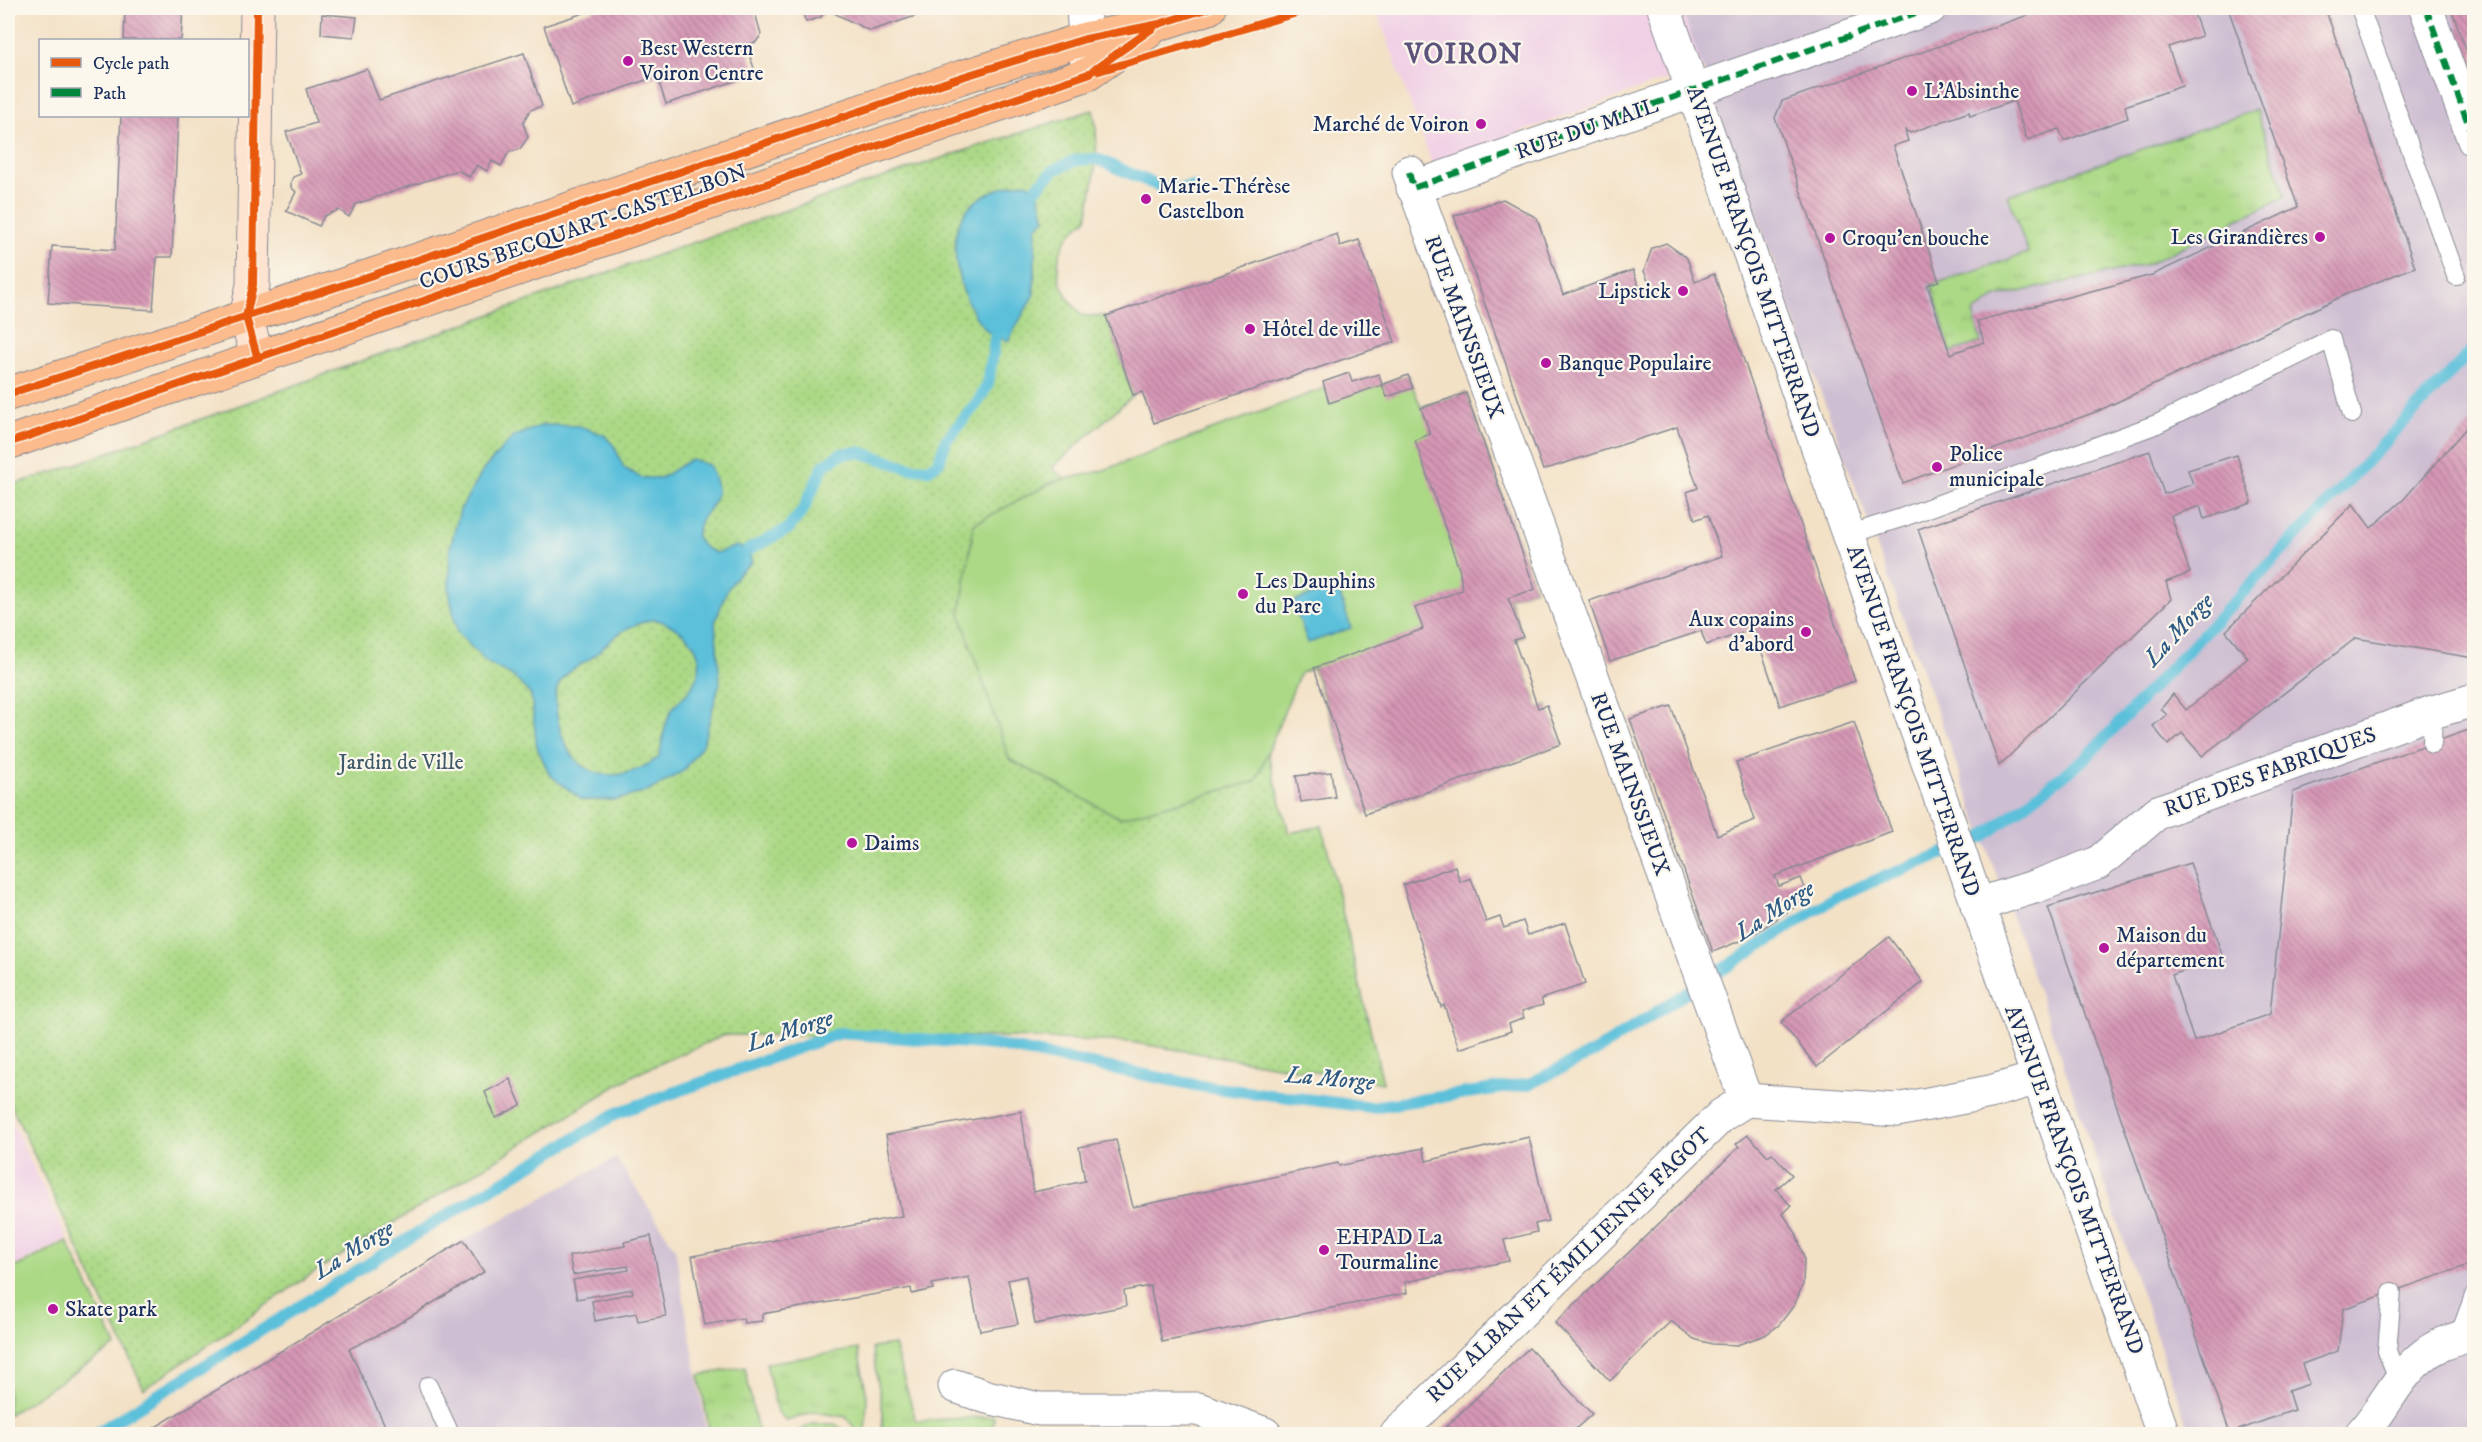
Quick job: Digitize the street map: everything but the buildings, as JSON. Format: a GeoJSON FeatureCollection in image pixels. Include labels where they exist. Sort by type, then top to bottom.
{"type":"FeatureCollection","features":[{"type":"Feature","properties":{"kind":"main road","name":"COURS BECQUART-CASTELBON"},"geometry":{"type":"LineString","coordinates":[[8,443],[257,356],[1088,74],[1159,24],[1209,8]]}},
{"type":"Feature","properties":{"kind":"main road","name":"COURS BECQUART-CASTELBON"},"geometry":{"type":"LineString","coordinates":[[8,394],[246,317],[962,77],[1084,23],[1159,24]]}},
{"type":"Feature","properties":{"kind":"street"},"geometry":{"type":"LineString","coordinates":[[257,8],[253,285],[246,317],[257,356]]}},
{"type":"Feature","properties":{"kind":"street","name":"AVENUE FRANÇOIS MITTERRAND"},"geometry":{"type":"LineString","coordinates":[[1664,8],[2163,1434]]}},
{"type":"Feature","properties":{"kind":"street","name":"RUE DU MAIL"},"geometry":{"type":"LineString","coordinates":[[1411,180],[1693,92],[1930,8]]}},
{"type":"Feature","properties":{"kind":"street"},"geometry":{"type":"LineString","coordinates":[[2426,8],[2475,140]]}},
{"type":"Feature","properties":{"kind":"street"},"geometry":{"type":"LineString","coordinates":[[1084,23],[1088,74]]}},
{"type":"Feature","properties":{"kind":"street","name":"RUE MAINSSIEUX"},"geometry":{"type":"LineString","coordinates":[[1411,180],[1746,1100]]}},
{"type":"Feature","properties":{"kind":"street","name":"RUE DES FABRIQUES"},"geometry":{"type":"LineString","coordinates":[[1977,905],[2098,863],[2158,812],[2433,712],[2475,700]]}},
{"type":"Feature","properties":{"kind":"street"},"geometry":{"type":"LineString","coordinates":[[1746,1100],[1897,1110],[1990,1092],[2038,1078]]}},
{"type":"Feature","properties":{"kind":"street","name":"RUE ALBAN ET ÉMILIENNE FAGOT"},"geometry":{"type":"LineString","coordinates":[[1397,1434],[1722,1115],[1746,1100]]}},
{"type":"Feature","properties":{"kind":"street"},"geometry":{"type":"LineString","coordinates":[[2361,1434],[2399,1381],[2422,1356],[2466,1336]]}},
{"type":"Feature","properties":{"kind":"street"},"geometry":{"type":"LineString","coordinates":[[955,1386],[987,1397],[1039,1422],[1198,1409],[1261,1434]]}},
{"type":"Feature","properties":{"kind":"lane"},"geometry":{"type":"LineString","coordinates":[[2360,8],[2456,276]]}},
{"type":"Feature","properties":{"kind":"lane"},"geometry":{"type":"LineString","coordinates":[[1847,535],[1901,518],[2157,424],[2331,339],[2352,414]]}},
{"type":"Feature","properties":{"kind":"lane"},"geometry":{"type":"LineString","coordinates":[[2432,744],[2433,712]]}},
{"type":"Feature","properties":{"kind":"lane"},"geometry":{"type":"LineString","coordinates":[[2392,1292],[2387,1351],[2399,1381]]}},
{"type":"Feature","properties":{"kind":"lane"},"geometry":{"type":"LineString","coordinates":[[2466,1336],[2475,1296]]}},
{"type":"Feature","properties":{"kind":"lane"},"geometry":{"type":"LineString","coordinates":[[428,1386],[450,1434]]}},
{"type":"Feature","properties":{"kind":"shaded area","name":"Marché de Voiron"},"geometry":{"type":"Polygon","coordinates":[[[1387,8],[1880,8],[1686,72],[1432,164],[1377,11],[1387,8]]]}},
{"type":"Feature","properties":{"kind":"shaded area"},"geometry":{"type":"Polygon","coordinates":[[[1681,8],[2474,8],[2474,1434],[2190,1434],[2024,950],[1681,8]]]}},
{"type":"Feature","properties":{"kind":"shaded area"},"geometry":{"type":"Polygon","coordinates":[[[8,1113],[67,1239],[8,1269],[8,1113]]]}},
{"type":"Feature","properties":{"kind":"shaded area"},"geometry":{"type":"Polygon","coordinates":[[[616,1158],[675,1248],[707,1434],[144,1434],[464,1240],[616,1158]]]}},
{"type":"Feature","properties":{"kind":"green space","name":"Jardin de Ville"},"geometry":{"type":"Polygon","coordinates":[[[1093,110],[1096,151],[1087,219],[1065,242],[1058,266],[1059,278],[1072,304],[1083,316],[1106,316],[1133,395],[1052,468],[1232,616],[1289,833],[1322,826],[1383,1083],[1129,1042],[1007,1037],[724,1035],[632,1076],[316,1271],[144,1389],[8,1099],[8,486],[54,472],[701,240],[1093,110]]]}},
{"type":"Feature","properties":{"kind":"green space"},"geometry":{"type":"Polygon","coordinates":[[[2256,110],[2286,196],[2148,264],[1996,297],[1973,313],[1981,342],[1951,352],[1931,285],[2028,253],[2008,195],[2256,110]]]}},
{"type":"Feature","properties":{"kind":"green space","name":"Les Dauphins du Parc"},"geometry":{"type":"Polygon","coordinates":[[[1408,375],[1421,407],[1466,393],[1535,589],[1509,598],[1523,637],[1514,641],[1538,708],[1547,705],[1561,744],[1365,814],[1313,668],[1300,673],[1256,781],[1120,818],[1009,759],[960,614],[974,524],[1053,482],[1101,471],[1325,388],[1382,385],[1408,375]]]}},
{"type":"Feature","properties":{"kind":"green space","name":"Skate park"},"geometry":{"type":"Polygon","coordinates":[[[67,1241],[116,1346],[8,1415],[8,1271],[67,1241]]]}},
{"type":"Feature","properties":{"kind":"green space"},"geometry":{"type":"Polygon","coordinates":[[[894,1345],[916,1421],[994,1416],[993,1434],[882,1434],[883,1412],[872,1348],[894,1345]]]}},
{"type":"Feature","properties":{"kind":"green space"},"geometry":{"type":"Polygon","coordinates":[[[858,1349],[867,1397],[865,1434],[859,1434],[846,1417],[814,1412],[787,1421],[777,1412],[766,1363],[858,1349]]]}},
{"type":"Feature","properties":{"kind":"green space"},"geometry":{"type":"Polygon","coordinates":[[[745,1367],[758,1434],[710,1434],[699,1375],[745,1367]]]}},
{"type":"Feature","properties":{"kind":"green space"},"geometry":{"type":"Polygon","coordinates":[[[812,1424],[835,1424],[849,1434],[793,1434],[812,1424]]]}},
{"type":"Feature","properties":{"kind":"water"},"geometry":{"type":"Polygon","coordinates":[[[1024,182],[1037,188],[1045,219],[1036,227],[1034,294],[1008,341],[987,331],[970,307],[959,275],[955,242],[964,214],[976,201],[999,189],[1024,182]]]}},
{"type":"Feature","properties":{"kind":"water"},"geometry":{"type":"Polygon","coordinates":[[[543,425],[579,426],[604,435],[614,446],[624,468],[641,478],[661,478],[691,459],[709,465],[715,479],[716,498],[703,517],[696,537],[705,548],[716,553],[737,546],[748,550],[752,562],[738,574],[727,590],[715,622],[720,682],[703,744],[683,771],[649,791],[616,800],[582,800],[550,775],[537,747],[531,695],[514,677],[486,662],[457,632],[449,591],[450,548],[460,510],[484,469],[513,437],[543,425]],[[655,619],[623,631],[567,674],[559,684],[556,693],[556,707],[563,740],[572,755],[583,766],[596,773],[610,775],[626,773],[659,757],[670,713],[688,693],[698,675],[698,653],[693,644],[677,629],[655,619]]]}},
{"type":"Feature","properties":{"kind":"water"},"geometry":{"type":"Polygon","coordinates":[[[1337,586],[1351,628],[1308,643],[1293,602],[1337,586]]]}},
{"type":"Feature","properties":{"kind":"waterway"},"geometry":{"type":"LineString","coordinates":[[1027,198],[1054,170],[1076,160],[1097,159],[1161,187],[1177,189],[1194,187]]}},
{"type":"Feature","properties":{"kind":"waterway"},"geometry":{"type":"LineString","coordinates":[[748,550],[788,529],[803,510],[824,465],[841,454],[859,452],[910,468],[929,469],[939,462],[946,440],[978,402],[988,384],[998,320]]}},
{"type":"Feature","properties":{"kind":"waterway","name":"La Morge"},"geometry":{"type":"LineString","coordinates":[[95,1434],[416,1234],[617,1113],[840,1033],[995,1045],[1206,1087],[1371,1107],[1529,1084],[1596,1051],[1837,896],[1983,837],[2086,758],[2474,348]]}},
{"type":"Feature","properties":{"kind":"marked path"},"geometry":{"type":"LineString","coordinates":[[1409,172],[1413,188],[1930,8]]}},
{"type":"Feature","properties":{"kind":"marked path"},"geometry":{"type":"LineString","coordinates":[[2426,8],[2474,140]]}},
{"type":"Feature","properties":{"kind":"cycle path"},"geometry":{"type":"LineString","coordinates":[[257,8],[253,285],[246,317],[257,356]]}},
{"type":"Feature","properties":{"kind":"cycle path"},"geometry":{"type":"LineString","coordinates":[[8,394],[337,287],[962,77],[1085,39],[1159,24],[1209,8]]}},
{"type":"Feature","properties":{"kind":"cycle path"},"geometry":{"type":"LineString","coordinates":[[1099,71],[1314,8]]}},
{"type":"Feature","properties":{"kind":"cycle path"},"geometry":{"type":"LineString","coordinates":[[8,443],[1088,74],[1153,28]]}},
{"type":"Feature","properties":{"kind":"place","name":"Best Western Voiron Centre"},"geometry":{"type":"Point","coordinates":[628,61]}},
{"type":"Feature","properties":{"kind":"place","name":"L'Absinthe"},"geometry":{"type":"Point","coordinates":[1912,91]}},
{"type":"Feature","properties":{"kind":"place","name":"Marché de Voiron"},"geometry":{"type":"Point","coordinates":[1481,124]}},
{"type":"Feature","properties":{"kind":"place","name":"Marie-Thérèse Castelbon"},"geometry":{"type":"Point","coordinates":[1146,199]}},
{"type":"Feature","properties":{"kind":"place","name":"Les Girandières"},"geometry":{"type":"Point","coordinates":[2320,237]}},
{"type":"Feature","properties":{"kind":"place","name":"Croqu'en bouche"},"geometry":{"type":"Point","coordinates":[1830,238]}},
{"type":"Feature","properties":{"kind":"place","name":"Lipstick"},"geometry":{"type":"Point","coordinates":[1683,291]}},
{"type":"Feature","properties":{"kind":"place","name":"Hôtel de ville"},"geometry":{"type":"Point","coordinates":[1250,329]}},
{"type":"Feature","properties":{"kind":"place","name":"Banque Populaire"},"geometry":{"type":"Point","coordinates":[1546,363]}},
{"type":"Feature","properties":{"kind":"place","name":"Police municipale"},"geometry":{"type":"Point","coordinates":[1937,467]}},
{"type":"Feature","properties":{"kind":"place","name":"Les Dauphins du Parc"},"geometry":{"type":"Point","coordinates":[1243,594]}},
{"type":"Feature","properties":{"kind":"place","name":"Aux copains d'abord"},"geometry":{"type":"Point","coordinates":[1806,632]}},
{"type":"Feature","properties":{"kind":"place","name":"Daims"},"geometry":{"type":"Point","coordinates":[852,843]}},
{"type":"Feature","properties":{"kind":"place","name":"Maison du département"},"geometry":{"type":"Point","coordinates":[2104,948]}},
{"type":"Feature","properties":{"kind":"place","name":"EHPAD La Tourmaline"},"geometry":{"type":"Point","coordinates":[1324,1250]}},
{"type":"Feature","properties":{"kind":"place","name":"Skate park"},"geometry":{"type":"Point","coordinates":[53,1309]}},
{"type":"Feature","properties":{"kind":"district","name":"VOIRON"},"geometry":{"type":"Point","coordinates":[1464,54]}}]}
